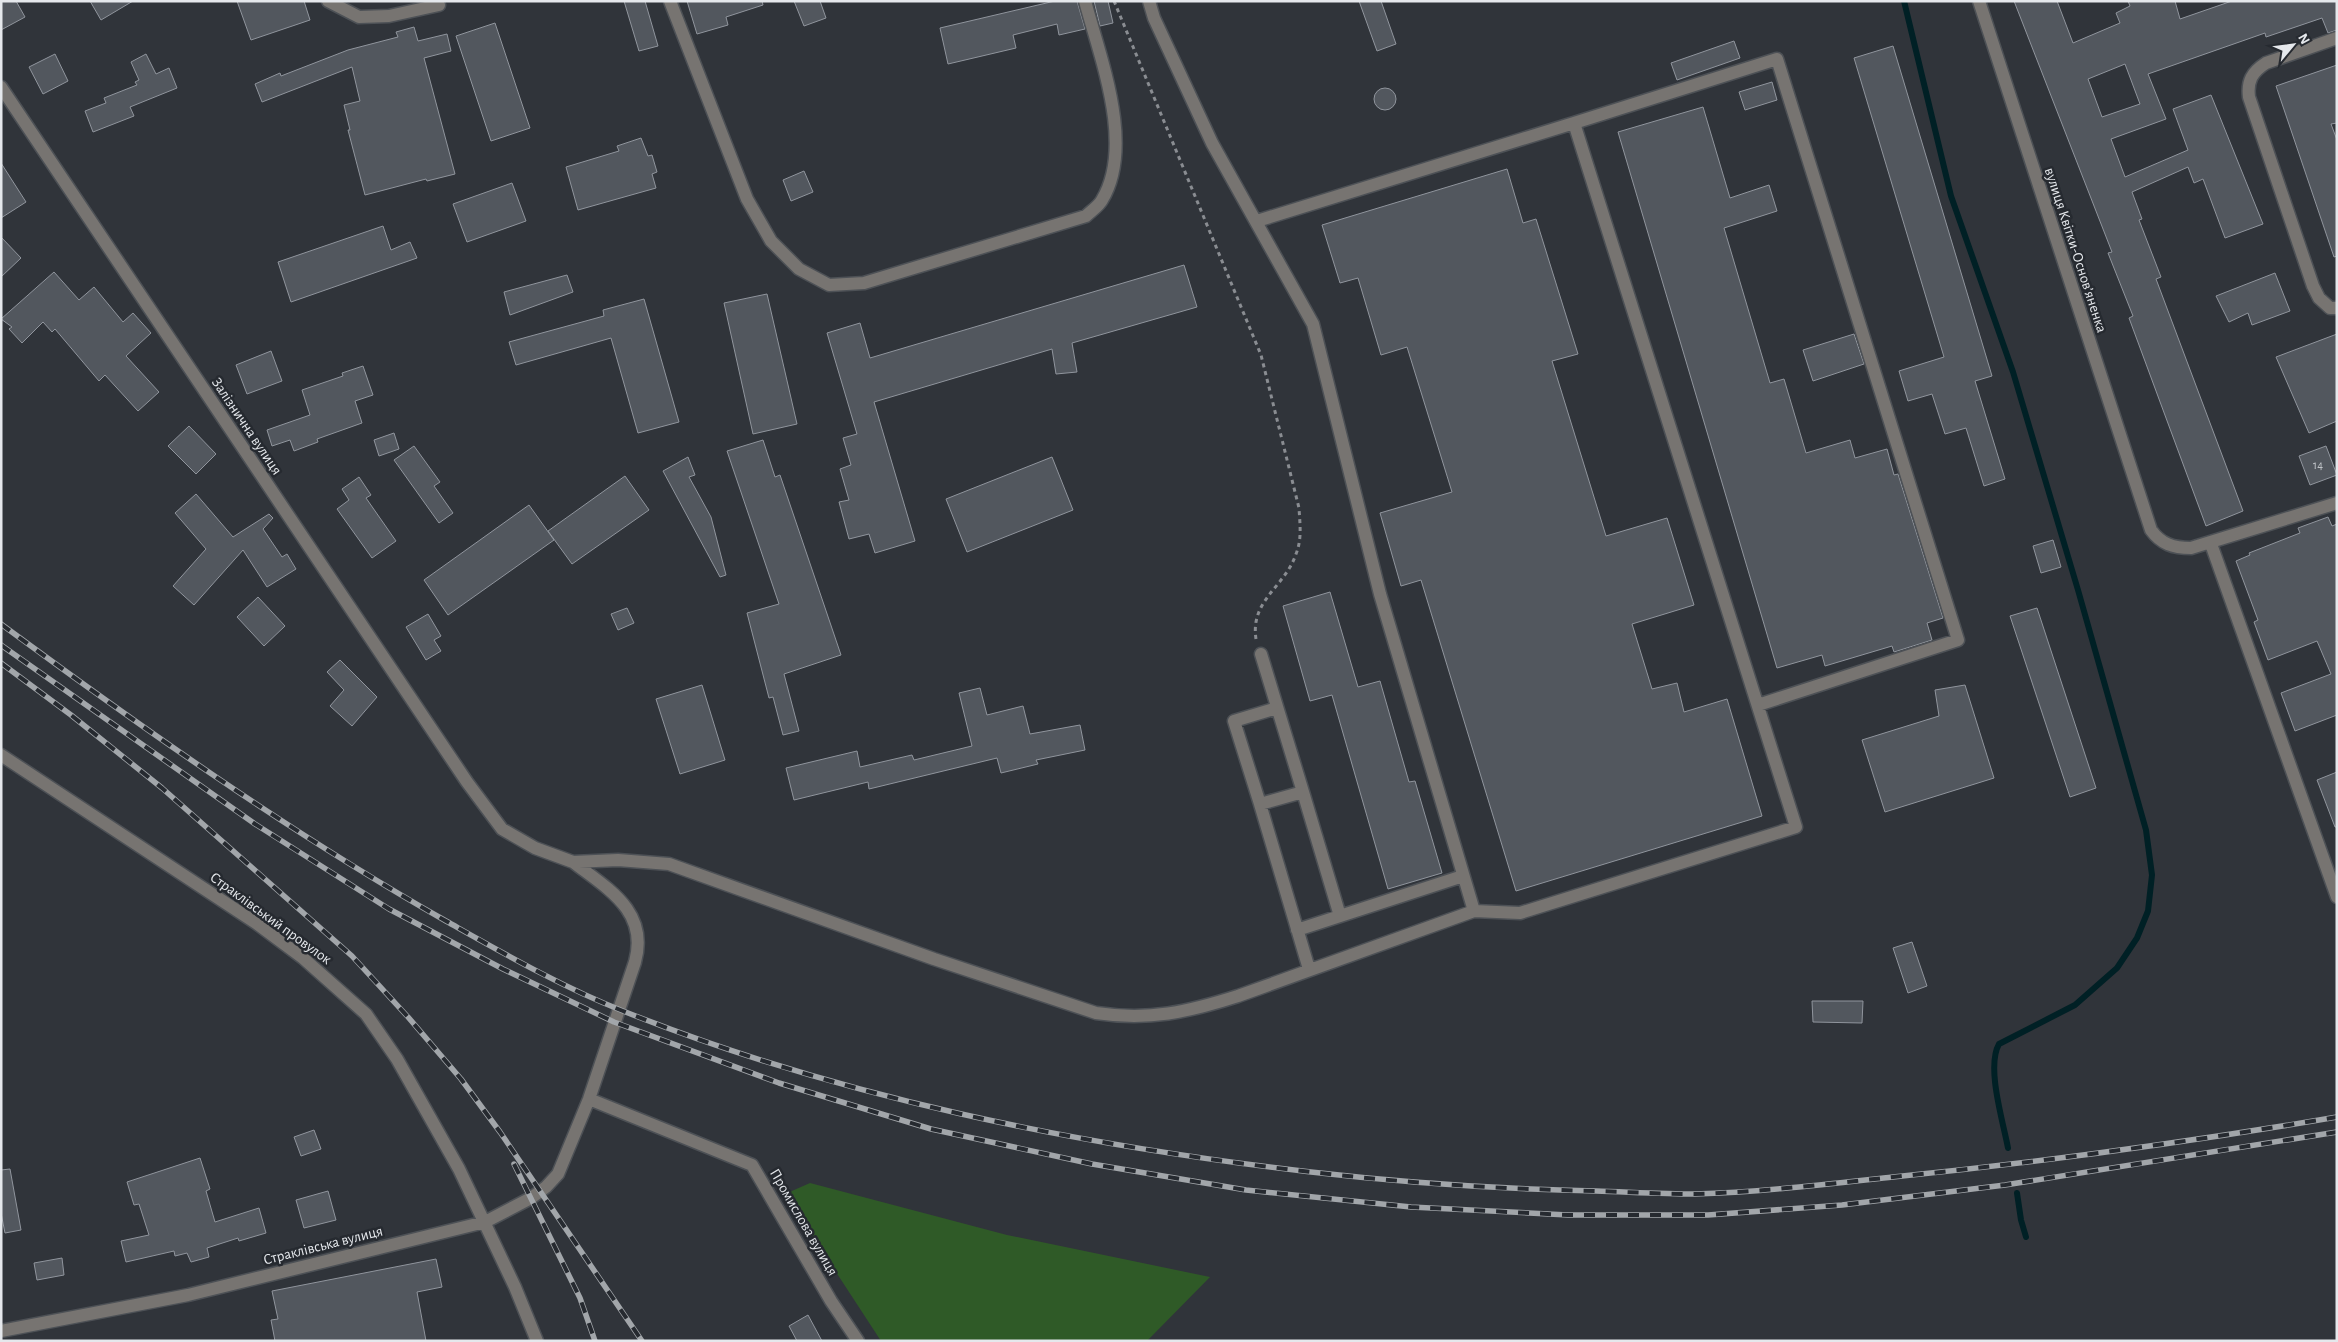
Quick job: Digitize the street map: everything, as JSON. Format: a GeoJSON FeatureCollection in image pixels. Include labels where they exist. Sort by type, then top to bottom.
{"type":"FeatureCollection","features":[{"type":"Feature","properties":{"kind":"street"},"geometry":{"type":"LineString","coordinates":[[328,1],[360,17],[389,16],[439,5]]}},
{"type":"Feature","properties":{"kind":"street"},"geometry":{"type":"LineString","coordinates":[[670,1],[747,199],[771,241],[799,270],[829,285],[864,283],[1086,216],[1102,201],[1111,178],[1115,154],[1115,118],[1085,1]]}},
{"type":"Feature","properties":{"kind":"street"},"geometry":{"type":"LineString","coordinates":[[1149,1],[1154,18],[1212,143],[1313,324],[1380,594],[1474,911]]}},
{"type":"Feature","properties":{"kind":"street","name":"вулиця Квітки-Основʼяненка"},"geometry":{"type":"LineString","coordinates":[[1979,1],[2142,509],[2151,530],[2158,540],[2178,548],[2191,548],[2211,544],[2337,503]]}},
{"type":"Feature","properties":{"kind":"street"},"geometry":{"type":"LineString","coordinates":[[2337,38],[2266,63],[2257,68],[2251,76],[2248,86],[2313,286],[2319,298],[2330,308],[2337,308]]}},
{"type":"Feature","properties":{"kind":"street"},"geometry":{"type":"LineString","coordinates":[[1257,221],[1777,58],[1958,640],[1758,705]]}},
{"type":"Feature","properties":{"kind":"street","name":"Залізнична вулиця"},"geometry":{"type":"LineString","coordinates":[[1,87],[466,782],[502,829],[535,848],[573,862]]}},
{"type":"Feature","properties":{"kind":"street"},"geometry":{"type":"LineString","coordinates":[[573,862],[618,860],[669,864],[934,959],[1096,1013],[1124,1017],[1173,1014],[1202,1007],[1474,911],[1520,913],[1796,827],[1574,123]]}},
{"type":"Feature","properties":{"kind":"street"},"geometry":{"type":"LineString","coordinates":[[2211,544],[2337,896]]}},
{"type":"Feature","properties":{"kind":"street"},"geometry":{"type":"LineString","coordinates":[[1261,654],[1340,916]]}},
{"type":"Feature","properties":{"kind":"street"},"geometry":{"type":"LineString","coordinates":[[1277,708],[1234,721],[1309,968]]}},
{"type":"Feature","properties":{"kind":"street","name":"Страклівський провулок"},"geometry":{"type":"LineString","coordinates":[[1,755],[256,923],[303,958],[366,1014],[397,1060],[459,1169],[485,1222]]}},
{"type":"Feature","properties":{"kind":"street"},"geometry":{"type":"LineString","coordinates":[[1260,804],[1302,792]]}},
{"type":"Feature","properties":{"kind":"street","name":"Страклівська вулиця"},"geometry":{"type":"LineString","coordinates":[[1,1331],[188,1295],[485,1222],[531,1198],[546,1187],[558,1174],[590,1099],[635,962],[639,940],[636,923],[628,908],[610,890],[573,862]]}},
{"type":"Feature","properties":{"kind":"street"},"geometry":{"type":"LineString","coordinates":[[1297,930],[1464,876]]}},
{"type":"Feature","properties":{"kind":"street","name":"Промислова вулиця"},"geometry":{"type":"LineString","coordinates":[[590,1099],[752,1166],[830,1301],[858,1341]]}},
{"type":"Feature","properties":{"kind":"street"},"geometry":{"type":"LineString","coordinates":[[485,1222],[537,1341]]}},
{"type":"Feature","properties":{"kind":"path"},"geometry":{"type":"LineString","coordinates":[[1114,1],[1261,355],[1298,508],[1301,533],[1296,556],[1256,614],[1255,631],[1261,654]]}},
{"type":"Feature","properties":{"kind":"green space"},"geometry":{"type":"Polygon","coordinates":[[[810,1183],[1007,1235],[1210,1277],[1147,1341],[881,1341],[785,1194],[810,1183]]]}},
{"type":"Feature","properties":{"kind":"building"},"geometry":{"type":"Polygon","coordinates":[[[1,1],[16,1],[25,17],[1,30],[1,1]]]}},
{"type":"Feature","properties":{"kind":"building"},"geometry":{"type":"Polygon","coordinates":[[[90,1],[133,1],[101,20],[90,1]]]}},
{"type":"Feature","properties":{"kind":"building"},"geometry":{"type":"Polygon","coordinates":[[[237,1],[304,1],[310,20],[251,40],[237,1]]]}},
{"type":"Feature","properties":{"kind":"building"},"geometry":{"type":"Polygon","coordinates":[[[624,1],[645,1],[658,46],[639,51],[624,1]]]}},
{"type":"Feature","properties":{"kind":"building"},"geometry":{"type":"Polygon","coordinates":[[[687,1],[762,1],[763,5],[726,17],[728,25],[697,34],[687,1]]]}},
{"type":"Feature","properties":{"kind":"building"},"geometry":{"type":"Polygon","coordinates":[[[794,1],[820,1],[826,18],[804,26],[794,1]]]}},
{"type":"Feature","properties":{"kind":"building"},"geometry":{"type":"Polygon","coordinates":[[[1055,1],[1077,1],[1085,29],[1059,35],[1057,24],[1013,35],[1016,48],[948,64],[940,28],[1055,1]]]}},
{"type":"Feature","properties":{"kind":"building"},"geometry":{"type":"Polygon","coordinates":[[[1094,1],[1108,1],[1113,23],[1100,26],[1094,1]]]}},
{"type":"Feature","properties":{"kind":"building"},"geometry":{"type":"Polygon","coordinates":[[[1359,1],[1381,1],[1396,44],[1377,51],[1359,1]]]}},
{"type":"Feature","properties":{"kind":"building"},"geometry":{"type":"Polygon","coordinates":[[[2014,1],[2057,1],[2073,43],[2120,23],[2116,13],[2130,6],[2128,1],[2175,1],[2180,19],[2232,1],[2337,1],[2337,30],[2328,33],[2322,18],[2266,37],[2265,33],[2148,74],[2166,119],[2111,139],[2125,177],[2188,150],[2173,109],[2211,95],[2263,224],[2225,238],[2203,179],[2194,183],[2188,167],[2132,192],[2142,219],[2139,220],[2161,277],[2156,279],[2243,511],[2206,526],[2129,318],[2133,316],[2108,253],[2112,252],[2014,1]],[[2125,64],[2088,79],[2102,117],[2140,104],[2125,64]]]}},
{"type":"Feature","properties":{"kind":"building"},"geometry":{"type":"Polygon","coordinates":[[[495,23],[530,128],[491,141],[456,36],[495,23]]]}},
{"type":"Feature","properties":{"kind":"building"},"geometry":{"type":"Polygon","coordinates":[[[414,27],[418,41],[447,34],[451,51],[424,58],[455,174],[427,181],[426,179],[365,195],[348,130],[350,130],[344,105],[360,101],[352,67],[262,102],[255,84],[280,73],[281,76],[348,50],[398,37],[396,32],[414,27]]]}},
{"type":"Feature","properties":{"kind":"building"},"geometry":{"type":"Polygon","coordinates":[[[1734,41],[1740,58],[1677,80],[1671,63],[1734,41]]]}},
{"type":"Feature","properties":{"kind":"building"},"geometry":{"type":"Polygon","coordinates":[[[1893,46],[1992,376],[1975,381],[2005,479],[1984,486],[1966,428],[1945,434],[1932,394],[1908,401],[1899,371],[1944,357],[1854,58],[1893,46]]]}},
{"type":"Feature","properties":{"kind":"building"},"geometry":{"type":"Polygon","coordinates":[[[55,54],[68,81],[43,94],[29,67],[55,54]]]}},
{"type":"Feature","properties":{"kind":"building"},"geometry":{"type":"Polygon","coordinates":[[[146,54],[156,74],[169,68],[177,88],[130,107],[134,116],[93,132],[85,111],[106,103],[104,98],[137,85],[135,82],[139,80],[131,62],[146,54]]]}},
{"type":"Feature","properties":{"kind":"building"},"geometry":{"type":"Polygon","coordinates":[[[2337,65],[2337,123],[2331,124],[2337,140],[2337,256],[2334,257],[2276,86],[2337,65]]]}},
{"type":"Feature","properties":{"kind":"building"},"geometry":{"type":"Polygon","coordinates":[[[1772,82],[1777,100],[1745,110],[1739,92],[1772,82]]]}},
{"type":"Feature","properties":{"kind":"building"},"geometry":{"type":"Polygon","coordinates":[[[1385,88],[1393,91],[1396,99],[1393,107],[1385,110],[1377,107],[1374,99],[1377,91],[1385,88]]]}},
{"type":"Feature","properties":{"kind":"building"},"geometry":{"type":"Polygon","coordinates":[[[1703,107],[1730,198],[1769,185],[1777,211],[1724,228],[1770,383],[1784,379],[1806,453],[1850,440],[1855,458],[1887,449],[1894,475],[1898,474],[1943,618],[1927,623],[1932,640],[1894,652],[1892,646],[1825,666],[1822,655],[1777,668],[1618,132],[1703,107]]]}},
{"type":"Feature","properties":{"kind":"building"},"geometry":{"type":"Polygon","coordinates":[[[641,138],[648,156],[652,155],[657,172],[652,174],[656,188],[578,210],[566,167],[619,151],[617,146],[641,138]]]}},
{"type":"Feature","properties":{"kind":"building"},"geometry":{"type":"Polygon","coordinates":[[[1,163],[26,202],[1,218],[1,163]]]}},
{"type":"Feature","properties":{"kind":"building"},"geometry":{"type":"Polygon","coordinates":[[[1507,169],[1523,223],[1536,219],[1578,354],[1552,361],[1606,536],[1667,518],[1694,605],[1632,624],[1652,689],[1677,683],[1684,712],[1727,699],[1762,816],[1516,891],[1421,580],[1401,586],[1380,513],[1452,492],[1407,347],[1381,355],[1358,278],[1340,283],[1322,225],[1507,169]]]}},
{"type":"Feature","properties":{"kind":"building"},"geometry":{"type":"Polygon","coordinates":[[[804,171],[813,192],[791,201],[783,180],[804,171]]]}},
{"type":"Feature","properties":{"kind":"building"},"geometry":{"type":"Polygon","coordinates":[[[512,183],[526,221],[467,242],[453,204],[512,183]]]}},
{"type":"Feature","properties":{"kind":"building"},"geometry":{"type":"Polygon","coordinates":[[[383,226],[391,250],[410,242],[417,258],[291,302],[278,262],[383,226]]]}},
{"type":"Feature","properties":{"kind":"building"},"geometry":{"type":"Polygon","coordinates":[[[1,237],[21,258],[1,277],[1,237]]]}},
{"type":"Feature","properties":{"kind":"building"},"geometry":{"type":"Polygon","coordinates":[[[1184,265],[1197,307],[1072,343],[1077,372],[1056,374],[1052,349],[874,402],[915,541],[875,553],[869,534],[849,539],[839,502],[849,500],[840,469],[851,465],[843,438],[857,434],[827,333],[860,323],[870,358],[1184,265]]]}},
{"type":"Feature","properties":{"kind":"building"},"geometry":{"type":"Polygon","coordinates":[[[54,272],[79,300],[94,287],[123,322],[133,313],[151,333],[126,356],[159,392],[138,411],[105,375],[99,381],[55,329],[52,332],[43,322],[22,343],[9,329],[12,327],[1,319],[54,272]]]}},
{"type":"Feature","properties":{"kind":"building"},"geometry":{"type":"Polygon","coordinates":[[[2275,273],[2290,311],[2252,325],[2248,313],[2229,322],[2216,296],[2275,273]]]}},
{"type":"Feature","properties":{"kind":"building"},"geometry":{"type":"Polygon","coordinates":[[[567,275],[573,292],[510,315],[504,292],[567,275]]]}},
{"type":"Feature","properties":{"kind":"building"},"geometry":{"type":"Polygon","coordinates":[[[767,294],[797,424],[753,434],[724,303],[767,294]]]}},
{"type":"Feature","properties":{"kind":"building"},"geometry":{"type":"Polygon","coordinates":[[[644,299],[679,422],[638,433],[611,338],[516,365],[509,342],[604,316],[603,310],[644,299]]]}},
{"type":"Feature","properties":{"kind":"building"},"geometry":{"type":"Polygon","coordinates":[[[1854,334],[1864,364],[1813,381],[1803,350],[1854,334]]]}},
{"type":"Feature","properties":{"kind":"building"},"geometry":{"type":"Polygon","coordinates":[[[2337,334],[2337,421],[2309,433],[2276,357],[2337,334]]]}},
{"type":"Feature","properties":{"kind":"building"},"geometry":{"type":"Polygon","coordinates":[[[271,351],[282,381],[247,394],[236,365],[271,351]]]}},
{"type":"Feature","properties":{"kind":"building"},"geometry":{"type":"Polygon","coordinates":[[[363,366],[373,395],[355,401],[362,423],[317,439],[318,442],[294,451],[290,440],[272,446],[267,430],[310,415],[302,390],[343,376],[342,373],[363,366]]]}},
{"type":"Feature","properties":{"kind":"building"},"geometry":{"type":"Polygon","coordinates":[[[189,426],[216,454],[196,474],[168,446],[189,426]]]}},
{"type":"Feature","properties":{"kind":"building"},"geometry":{"type":"Polygon","coordinates":[[[394,433],[399,449],[379,456],[374,440],[394,433]]]}},
{"type":"Feature","properties":{"kind":"building"},"geometry":{"type":"Polygon","coordinates":[[[763,440],[775,477],[780,475],[841,655],[784,674],[799,731],[783,735],[773,697],[769,698],[747,613],[779,604],[727,451],[763,440]]]}},
{"type":"Feature","properties":{"kind":"building"},"geometry":{"type":"Polygon","coordinates":[[[414,446],[440,482],[434,486],[453,513],[439,523],[394,460],[414,446]]]}},
{"type":"Feature","properties":{"kind":"building"},"geometry":{"type":"Polygon","coordinates":[[[2326,446],[2337,475],[2310,485],[2299,456],[2326,446]]]}},
{"type":"Feature","properties":{"kind":"building"},"geometry":{"type":"Polygon","coordinates":[[[688,457],[695,475],[689,477],[711,517],[726,575],[720,577],[663,471],[688,457]]]}},
{"type":"Feature","properties":{"kind":"building"},"geometry":{"type":"Polygon","coordinates":[[[1052,457],[1073,510],[967,552],[946,499],[1052,457]]]}},
{"type":"Feature","properties":{"kind":"building"},"geometry":{"type":"Polygon","coordinates":[[[625,476],[649,510],[572,564],[548,531],[625,476]]]}},
{"type":"Feature","properties":{"kind":"building"},"geometry":{"type":"Polygon","coordinates":[[[359,477],[371,495],[366,498],[396,541],[372,558],[337,509],[349,500],[342,489],[359,477]]]}},
{"type":"Feature","properties":{"kind":"building"},"geometry":{"type":"Polygon","coordinates":[[[196,494],[233,537],[269,514],[273,518],[263,529],[282,557],[287,554],[296,569],[267,587],[243,550],[194,605],[173,586],[206,549],[175,513],[196,494]]]}},
{"type":"Feature","properties":{"kind":"building"},"geometry":{"type":"Polygon","coordinates":[[[529,505],[554,540],[448,615],[424,580],[529,505]]]}},
{"type":"Feature","properties":{"kind":"building"},"geometry":{"type":"Polygon","coordinates":[[[2328,517],[2332,526],[2337,524],[2337,715],[2295,731],[2281,693],[2331,674],[2317,641],[2268,660],[2254,622],[2258,620],[2236,561],[2250,555],[2249,553],[2300,533],[2298,528],[2328,517]]]}},
{"type":"Feature","properties":{"kind":"building"},"geometry":{"type":"Polygon","coordinates":[[[2053,540],[2061,567],[2041,573],[2033,546],[2053,540]]]}},
{"type":"Feature","properties":{"kind":"building"},"geometry":{"type":"Polygon","coordinates":[[[1330,592],[1358,687],[1380,681],[1409,782],[1415,781],[1442,873],[1388,889],[1332,695],[1310,701],[1283,606],[1330,592]]]}},
{"type":"Feature","properties":{"kind":"building"},"geometry":{"type":"Polygon","coordinates":[[[258,597],[285,626],[264,646],[237,617],[258,597]]]}},
{"type":"Feature","properties":{"kind":"building"},"geometry":{"type":"Polygon","coordinates":[[[627,608],[634,623],[618,630],[611,614],[627,608]]]}},
{"type":"Feature","properties":{"kind":"building"},"geometry":{"type":"Polygon","coordinates":[[[2037,608],[2096,788],[2070,797],[2010,616],[2037,608]]]}},
{"type":"Feature","properties":{"kind":"building"},"geometry":{"type":"Polygon","coordinates":[[[428,614],[441,636],[434,640],[441,651],[426,660],[406,627],[428,614]]]}},
{"type":"Feature","properties":{"kind":"building"},"geometry":{"type":"Polygon","coordinates":[[[340,660],[377,697],[352,726],[330,706],[344,690],[327,672],[340,660]]]}},
{"type":"Feature","properties":{"kind":"building"},"geometry":{"type":"Polygon","coordinates":[[[702,685],[725,760],[680,774],[656,699],[702,685]]]}},
{"type":"Feature","properties":{"kind":"building"},"geometry":{"type":"Polygon","coordinates":[[[1965,685],[1994,778],[1885,812],[1862,740],[1939,716],[1935,690],[1965,685]]]}},
{"type":"Feature","properties":{"kind":"building"},"geometry":{"type":"Polygon","coordinates":[[[980,688],[987,715],[1023,706],[1030,734],[1080,725],[1085,750],[1036,760],[1038,764],[1001,773],[997,758],[869,789],[868,782],[794,800],[786,768],[857,751],[860,767],[912,755],[914,760],[972,746],[959,693],[980,688]]]}},
{"type":"Feature","properties":{"kind":"building"},"geometry":{"type":"Polygon","coordinates":[[[2337,772],[2337,827],[2335,827],[2317,780],[2337,772]]]}},
{"type":"Feature","properties":{"kind":"building"},"geometry":{"type":"Polygon","coordinates":[[[1912,942],[1927,986],[1908,993],[1893,948],[1912,942]]]}},
{"type":"Feature","properties":{"kind":"building"},"geometry":{"type":"Polygon","coordinates":[[[1812,1001],[1863,1001],[1862,1023],[1813,1022],[1812,1001]]]}},
{"type":"Feature","properties":{"kind":"building"},"geometry":{"type":"Polygon","coordinates":[[[314,1130],[321,1149],[301,1156],[294,1137],[314,1130]]]}},
{"type":"Feature","properties":{"kind":"building"},"geometry":{"type":"Polygon","coordinates":[[[200,1158],[210,1189],[206,1191],[215,1222],[259,1208],[266,1233],[239,1241],[238,1238],[207,1248],[209,1257],[191,1262],[187,1253],[175,1256],[174,1251],[126,1262],[121,1241],[149,1235],[139,1204],[134,1205],[127,1182],[200,1158]]]}},
{"type":"Feature","properties":{"kind":"building"},"geometry":{"type":"Polygon","coordinates":[[[10,1169],[21,1230],[5,1233],[1,1213],[1,1170],[10,1169]]]}},
{"type":"Feature","properties":{"kind":"building"},"geometry":{"type":"Polygon","coordinates":[[[328,1191],[336,1220],[304,1228],[296,1200],[328,1191]]]}},
{"type":"Feature","properties":{"kind":"building"},"geometry":{"type":"Polygon","coordinates":[[[62,1258],[64,1275],[37,1280],[34,1263],[62,1258]]]}},
{"type":"Feature","properties":{"kind":"building"},"geometry":{"type":"Polygon","coordinates":[[[436,1259],[442,1287],[417,1292],[426,1341],[275,1341],[271,1320],[278,1319],[272,1291],[436,1259]]]}},
{"type":"Feature","properties":{"kind":"building"},"geometry":{"type":"Polygon","coordinates":[[[808,1315],[822,1341],[797,1341],[789,1326],[808,1315]]]}},
{"type":"Feature","properties":{"kind":"waterway"},"geometry":{"type":"LineString","coordinates":[[1904,1],[1951,196],[2013,372],[2078,590],[2146,830],[2152,875],[2148,911],[2137,938],[2117,968],[2075,1005],[1999,1044],[1995,1054],[1995,1080],[2008,1148]]}},
{"type":"Feature","properties":{"kind":"waterway"},"geometry":{"type":"LineString","coordinates":[[2017,1193],[2026,1237]]}},
{"type":"Feature","properties":{"kind":"railway"},"geometry":{"type":"LineString","coordinates":[[1,624],[109,703],[275,816],[388,887],[533,969],[600,1002],[706,1042],[790,1069],[875,1093],[961,1114],[1136,1148],[1347,1176],[1489,1187],[1695,1194],[1794,1187],[2004,1165],[2171,1143],[2337,1117]]}},
{"type":"Feature","properties":{"kind":"railway"},"geometry":{"type":"LineString","coordinates":[[1,645],[255,824],[389,909],[503,969],[614,1022],[779,1083],[931,1129],[1092,1164],[1246,1190],[1411,1207],[1568,1215],[1708,1215],[1842,1205],[2005,1185],[2337,1132]]}},
{"type":"Feature","properties":{"kind":"railway"},"geometry":{"type":"LineString","coordinates":[[1,663],[71,715],[162,788],[352,956],[461,1079],[500,1132],[642,1341]]}},
{"type":"Feature","properties":{"kind":"railway"},"geometry":{"type":"LineString","coordinates":[[514,1164],[580,1298],[595,1341]]}}]}
